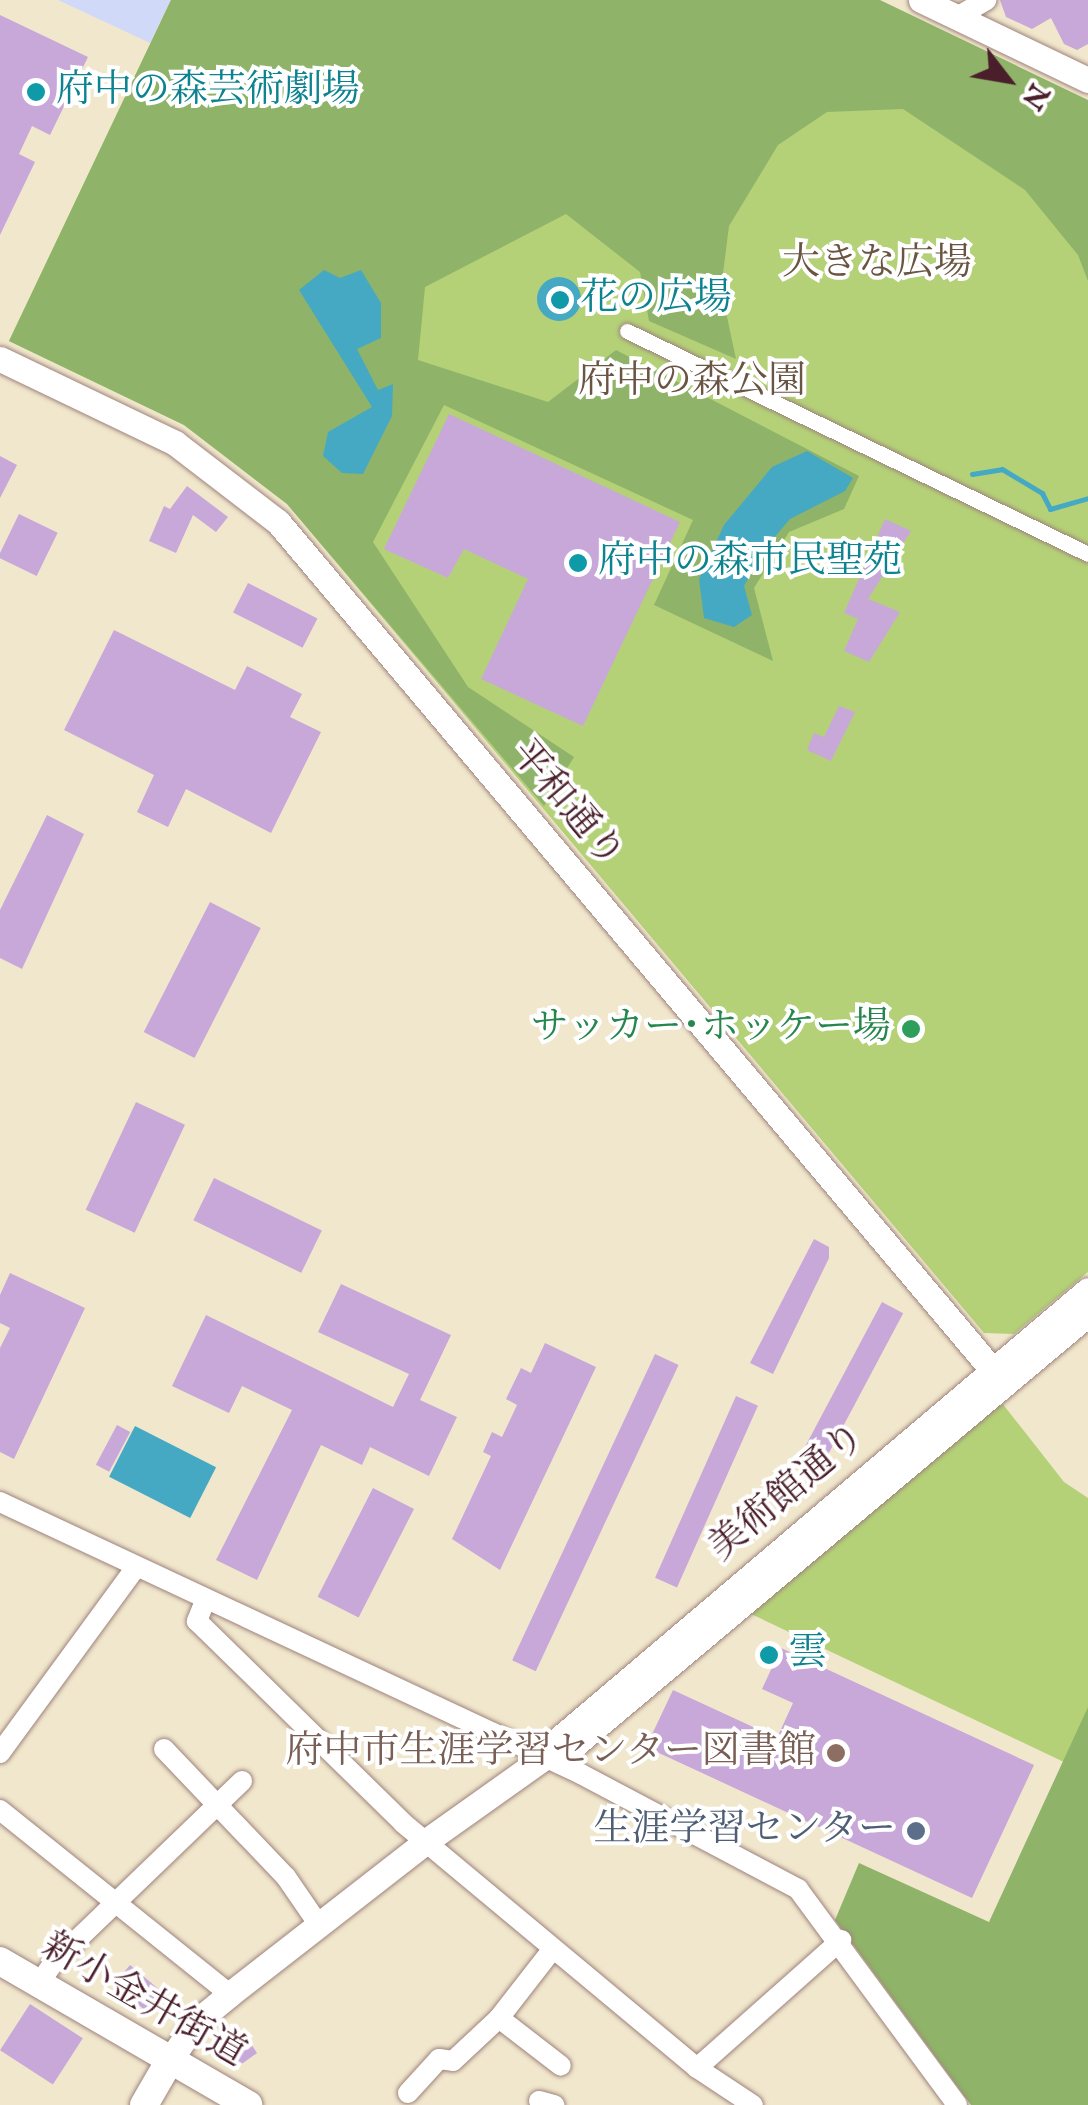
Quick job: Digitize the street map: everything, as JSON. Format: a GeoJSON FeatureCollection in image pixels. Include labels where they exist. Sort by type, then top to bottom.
{"type":"FeatureCollection","features":[{"type":"Feature","properties":{"kind":"main road","name":"新小金井街道"},"geometry":{"type":"LineString","coordinates":[[0,1962],[248,2105]]}},
{"type":"Feature","properties":{"kind":"main road"},"geometry":{"type":"LineString","coordinates":[[144,2105],[170,2060]]}},
{"type":"Feature","properties":{"kind":"street"},"geometry":{"type":"LineString","coordinates":[[921,0],[1088,80]]}},
{"type":"Feature","properties":{"kind":"street"},"geometry":{"type":"LineString","coordinates":[[957,18],[986,0]]}},
{"type":"Feature","properties":{"kind":"street"},"geometry":{"type":"LineString","coordinates":[[627,331],[1088,554]]}},
{"type":"Feature","properties":{"kind":"street","name":"平和通り"},"geometry":{"type":"LineString","coordinates":[[0,359],[189,452],[278,522],[998,1378]]}},
{"type":"Feature","properties":{"kind":"street","name":"美術館通り"},"geometry":{"type":"LineString","coordinates":[[170,2060],[196,2022],[425,1842],[543,1758],[551,1742],[812,1534],[998,1378],[1088,1290]]}},
{"type":"Feature","properties":{"kind":"street","name":"美術館通り"},"geometry":{"type":"LineString","coordinates":[[998,1378],[1088,1314]]}},
{"type":"Feature","properties":{"kind":"street"},"geometry":{"type":"LineString","coordinates":[[0,1502],[543,1758],[798,1889],[841,1940],[956,2105]]}},
{"type":"Feature","properties":{"kind":"street"},"geometry":{"type":"LineString","coordinates":[[0,1753],[136,1568]]}},
{"type":"Feature","properties":{"kind":"street"},"geometry":{"type":"LineString","coordinates":[[205,1601],[197,1621],[425,1842],[697,2068],[753,2105]]}},
{"type":"Feature","properties":{"kind":"street"},"geometry":{"type":"LineString","coordinates":[[164,1749],[219,1803],[319,1925]]}},
{"type":"Feature","properties":{"kind":"street"},"geometry":{"type":"LineString","coordinates":[[39,1984],[115,1900],[242,1781]]}},
{"type":"Feature","properties":{"kind":"street"},"geometry":{"type":"LineString","coordinates":[[0,1810],[230,1994]]}},
{"type":"Feature","properties":{"kind":"street"},"geometry":{"type":"LineString","coordinates":[[697,2068],[841,1940]]}},
{"type":"Feature","properties":{"kind":"street"},"geometry":{"type":"LineString","coordinates":[[408,2093],[439,2060],[452,2061],[499,2018],[552,1950]]}},
{"type":"Feature","properties":{"kind":"street"},"geometry":{"type":"LineString","coordinates":[[499,2018],[560,2066]]}},
{"type":"Feature","properties":{"kind":"shaded area"},"geometry":{"type":"Polygon","coordinates":[[[58,0],[171,0],[150,43],[58,0]]]}},
{"type":"Feature","properties":{"kind":"green space","name":"府中の森公園"},"geometry":{"type":"Polygon","coordinates":[[[171,0],[1088,100],[1088,1272],[1014,1334],[984,1333],[287,504],[184,425],[9,341],[171,0]]]}},
{"type":"Feature","properties":{"kind":"green space"},"geometry":{"type":"Polygon","coordinates":[[[171,0],[880,0],[1088,100],[1088,281],[1078,255],[1025,190],[903,109],[827,112],[778,145],[729,226],[721,289],[736,359],[649,321],[640,272],[566,214],[425,287],[418,360],[548,402],[616,350],[859,476],[844,509],[789,532],[754,588],[773,661],[654,605],[693,520],[444,405],[373,542],[468,687],[574,757],[544,806],[287,504],[184,425],[9,341],[171,0]]]}},
{"type":"Feature","properties":{"kind":"green space"},"geometry":{"type":"Polygon","coordinates":[[[1002,1403],[1064,1482],[1088,1498],[1088,1713],[1066,1763],[749,1613],[1002,1403]]]}},
{"type":"Feature","properties":{"kind":"green space"},"geometry":{"type":"Polygon","coordinates":[[[1088,1707],[1088,2105],[971,2105],[835,1920],[859,1863],[989,1922],[1088,1707]]]}},
{"type":"Feature","properties":{"kind":"water"},"geometry":{"type":"Polygon","coordinates":[[[324,270],[340,278],[361,270],[381,303],[381,338],[357,349],[378,390],[393,384],[392,416],[363,474],[342,473],[323,456],[328,432],[372,407],[299,290],[324,270]]]}},
{"type":"Feature","properties":{"kind":"water"},"geometry":{"type":"Polygon","coordinates":[[[559,277],[575,283],[581,299],[575,315],[559,321],[543,315],[537,299],[543,283],[559,277]]]}},
{"type":"Feature","properties":{"kind":"water"},"geometry":{"type":"Polygon","coordinates":[[[807,451],[853,478],[845,491],[790,519],[766,547],[744,586],[752,615],[734,627],[704,618],[699,579],[724,525],[772,467],[807,451]]]}},
{"type":"Feature","properties":{"kind":"water"},"geometry":{"type":"Polygon","coordinates":[[[135,1426],[216,1467],[190,1518],[109,1477],[135,1426]]]}},
{"type":"Feature","properties":{"kind":"building"},"geometry":{"type":"Polygon","coordinates":[[[1000,0],[1088,0],[1088,44],[1077,50],[1064,44],[1051,18],[1032,29],[1006,17],[1000,0]]]}},
{"type":"Feature","properties":{"kind":"building","name":"府中の森芸術劇場"},"geometry":{"type":"Polygon","coordinates":[[[0,15],[88,57],[50,135],[32,126],[19,154],[35,162],[0,235],[0,15]]]}},
{"type":"Feature","properties":{"kind":"building","name":"府中の森市民聖苑"},"geometry":{"type":"Polygon","coordinates":[[[449,414],[680,522],[583,726],[481,679],[528,579],[464,549],[448,578],[384,549],[449,414]]]}},
{"type":"Feature","properties":{"kind":"building"},"geometry":{"type":"Polygon","coordinates":[[[0,456],[17,465],[0,498],[0,456]]]}},
{"type":"Feature","properties":{"kind":"building"},"geometry":{"type":"Polygon","coordinates":[[[187,486],[228,517],[216,532],[193,515],[176,553],[149,541],[164,506],[170,509],[187,486]]]}},
{"type":"Feature","properties":{"kind":"building"},"geometry":{"type":"Polygon","coordinates":[[[19,514],[58,533],[37,576],[0,558],[19,514]]]}},
{"type":"Feature","properties":{"kind":"building"},"geometry":{"type":"Polygon","coordinates":[[[885,519],[911,531],[868,599],[900,612],[869,662],[844,651],[858,619],[844,613],[885,519]]]}},
{"type":"Feature","properties":{"kind":"building"},"geometry":{"type":"Polygon","coordinates":[[[248,583],[317,618],[303,648],[233,612],[248,583]]]}},
{"type":"Feature","properties":{"kind":"building"},"geometry":{"type":"Polygon","coordinates":[[[114,630],[235,690],[247,666],[302,694],[290,717],[321,732],[271,833],[186,789],[168,827],[137,812],[154,775],[64,730],[114,630]]]}},
{"type":"Feature","properties":{"kind":"building"},"geometry":{"type":"Polygon","coordinates":[[[839,706],[855,712],[831,761],[807,750],[814,733],[824,737],[839,706]]]}},
{"type":"Feature","properties":{"kind":"building"},"geometry":{"type":"Polygon","coordinates":[[[47,815],[84,834],[22,969],[0,958],[0,910],[47,815]]]}},
{"type":"Feature","properties":{"kind":"building"},"geometry":{"type":"Polygon","coordinates":[[[210,902],[261,928],[195,1058],[144,1032],[210,902]]]}},
{"type":"Feature","properties":{"kind":"building"},"geometry":{"type":"Polygon","coordinates":[[[136,1102],[185,1125],[135,1233],[86,1210],[136,1102]]]}},
{"type":"Feature","properties":{"kind":"building"},"geometry":{"type":"Polygon","coordinates":[[[214,1178],[322,1231],[301,1273],[193,1220],[214,1178]]]}},
{"type":"Feature","properties":{"kind":"building"},"geometry":{"type":"Polygon","coordinates":[[[814,1239],[829,1247],[829,1258],[773,1374],[750,1363],[814,1239]]]}},
{"type":"Feature","properties":{"kind":"building"},"geometry":{"type":"Polygon","coordinates":[[[10,1273],[85,1308],[14,1459],[0,1452],[0,1348],[10,1328],[0,1323],[0,1295],[10,1273]]]}},
{"type":"Feature","properties":{"kind":"building"},"geometry":{"type":"Polygon","coordinates":[[[341,1284],[451,1335],[420,1400],[457,1417],[429,1476],[370,1447],[362,1465],[321,1445],[257,1580],[216,1560],[292,1410],[242,1386],[229,1413],[172,1386],[206,1315],[393,1407],[409,1374],[318,1332],[341,1284]]]}},
{"type":"Feature","properties":{"kind":"building"},"geometry":{"type":"Polygon","coordinates":[[[882,1302],[903,1313],[823,1464],[802,1453],[882,1302]]]}},
{"type":"Feature","properties":{"kind":"building"},"geometry":{"type":"Polygon","coordinates":[[[545,1343],[596,1367],[500,1570],[452,1539],[491,1456],[483,1452],[492,1432],[502,1437],[517,1405],[506,1399],[521,1368],[531,1373],[545,1343]]]}},
{"type":"Feature","properties":{"kind":"building"},"geometry":{"type":"Polygon","coordinates":[[[655,1354],[679,1365],[536,1671],[512,1660],[655,1354]]]}},
{"type":"Feature","properties":{"kind":"building"},"geometry":{"type":"Polygon","coordinates":[[[736,1396],[758,1406],[677,1588],[655,1578],[736,1396]]]}},
{"type":"Feature","properties":{"kind":"building"},"geometry":{"type":"Polygon","coordinates":[[[117,1425],[130,1432],[109,1472],[96,1465],[117,1425]]]}},
{"type":"Feature","properties":{"kind":"building"},"geometry":{"type":"Polygon","coordinates":[[[373,1488],[414,1509],[359,1618],[318,1597],[373,1488]]]}},
{"type":"Feature","properties":{"kind":"building","name":"生涯学習センター"},"geometry":{"type":"Polygon","coordinates":[[[781,1648],[1034,1765],[972,1898],[646,1747],[673,1690],[777,1738],[793,1703],[762,1689],[781,1648]]]}},
{"type":"Feature","properties":{"kind":"building"},"geometry":{"type":"Polygon","coordinates":[[[130,1965],[163,1993],[147,2012],[114,1984],[130,1965]]]}},
{"type":"Feature","properties":{"kind":"building"},"geometry":{"type":"Polygon","coordinates":[[[30,2004],[83,2038],[53,2084],[0,2050],[30,2004]]]}},
{"type":"Feature","properties":{"kind":"building"},"geometry":{"type":"Polygon","coordinates":[[[245,2035],[257,2053],[236,2068],[216,2055],[245,2035]]]}},
{"type":"Feature","properties":{"kind":"waterway"},"geometry":{"type":"LineString","coordinates":[[972,474],[1002,469],[1042,493],[1050,509],[1088,498]]}},
{"type":"Feature","properties":{"kind":"place","name":"府中の森芸術劇場"},"geometry":{"type":"Point","coordinates":[36,92]}},
{"type":"Feature","properties":{"kind":"place","name":"花の広場"},"geometry":{"type":"Point","coordinates":[560,300]}},
{"type":"Feature","properties":{"kind":"place","name":"府中の森市民聖苑"},"geometry":{"type":"Point","coordinates":[578,563]}},
{"type":"Feature","properties":{"kind":"place","name":"サッカー･ホッケー場"},"geometry":{"type":"Point","coordinates":[911,1029]}},
{"type":"Feature","properties":{"kind":"place","name":"雲"},"geometry":{"type":"Point","coordinates":[769,1655]}},
{"type":"Feature","properties":{"kind":"place","name":"府中市生涯学習センター図書館"},"geometry":{"type":"Point","coordinates":[836,1753]}},
{"type":"Feature","properties":{"kind":"place","name":"生涯学習センター"},"geometry":{"type":"Point","coordinates":[916,1831]}},
{"type":"Feature","properties":{"kind":"park label","name":"大きな広場"},"geometry":{"type":"Point","coordinates":[877,265]}}]}
